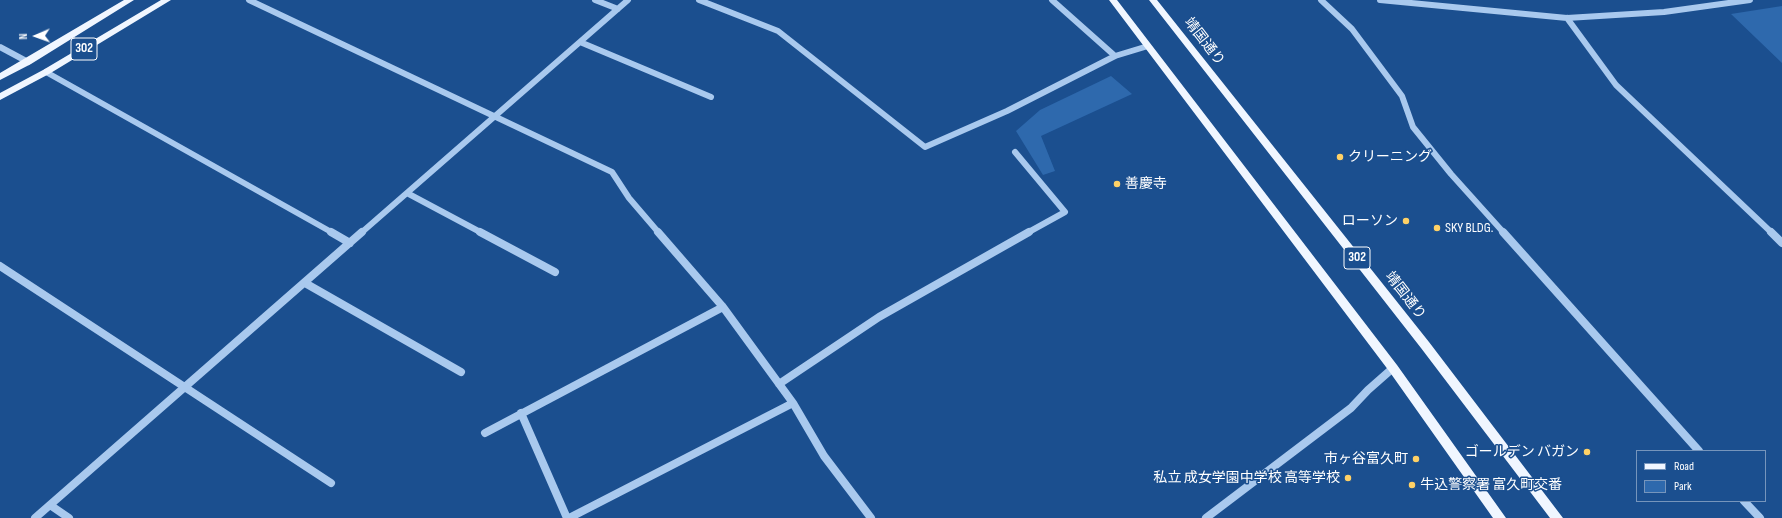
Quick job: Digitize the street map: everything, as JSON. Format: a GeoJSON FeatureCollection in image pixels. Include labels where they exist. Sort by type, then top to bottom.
{"type":"FeatureCollection","features":[{"type":"Feature","properties":{"kind":"main road","name":"302"},"geometry":{"type":"LineString","coordinates":[[0,76],[28,62],[130,0]]}},
{"type":"Feature","properties":{"kind":"main road","name":"302"},"geometry":{"type":"LineString","coordinates":[[0,97],[46,72],[167,0]]}},
{"type":"Feature","properties":{"kind":"main road"},"geometry":{"type":"LineString","coordinates":[[1112,0],[1393,368],[1500,518]]}},
{"type":"Feature","properties":{"kind":"main road","name":"靖国通り"},"geometry":{"type":"LineString","coordinates":[[1153,0],[1425,345],[1557,518]]}},
{"type":"Feature","properties":{"kind":"street"},"geometry":{"type":"LineString","coordinates":[[249,0],[612,172],[629,198],[723,307],[793,403],[824,456],[871,518]]}},
{"type":"Feature","properties":{"kind":"street"},"geometry":{"type":"LineString","coordinates":[[595,0],[618,9]]}},
{"type":"Feature","properties":{"kind":"street"},"geometry":{"type":"LineString","coordinates":[[35,518],[628,0]]}},
{"type":"Feature","properties":{"kind":"street"},"geometry":{"type":"LineString","coordinates":[[699,0],[778,31],[925,147],[1007,110],[1116,56],[1148,46]]}},
{"type":"Feature","properties":{"kind":"street"},"geometry":{"type":"LineString","coordinates":[[1052,0],[1116,56]]}},
{"type":"Feature","properties":{"kind":"street"},"geometry":{"type":"LineString","coordinates":[[1321,0],[1352,29],[1402,96],[1413,127],[1451,174],[1698,450]]}},
{"type":"Feature","properties":{"kind":"street"},"geometry":{"type":"LineString","coordinates":[[1380,0],[1567,18],[1664,12],[1750,0]]}},
{"type":"Feature","properties":{"kind":"street"},"geometry":{"type":"LineString","coordinates":[[1567,18],[1616,85],[1683,147],[1782,243]]}},
{"type":"Feature","properties":{"kind":"street"},"geometry":{"type":"LineString","coordinates":[[580,42],[711,97]]}},
{"type":"Feature","properties":{"kind":"street"},"geometry":{"type":"LineString","coordinates":[[0,46],[28,62]]}},
{"type":"Feature","properties":{"kind":"street"},"geometry":{"type":"LineString","coordinates":[[46,72],[350,243]]}},
{"type":"Feature","properties":{"kind":"street"},"geometry":{"type":"LineString","coordinates":[[779,384],[879,317],[1065,212],[1015,152]]}},
{"type":"Feature","properties":{"kind":"street"},"geometry":{"type":"LineString","coordinates":[[407,193],[554,272]]}},
{"type":"Feature","properties":{"kind":"street"},"geometry":{"type":"LineString","coordinates":[[0,266],[331,483]]}},
{"type":"Feature","properties":{"kind":"street"},"geometry":{"type":"LineString","coordinates":[[305,283],[461,372]]}},
{"type":"Feature","properties":{"kind":"street"},"geometry":{"type":"LineString","coordinates":[[485,433],[723,307]]}},
{"type":"Feature","properties":{"kind":"street"},"geometry":{"type":"LineString","coordinates":[[1206,518],[1351,408],[1368,390],[1393,368]]}},
{"type":"Feature","properties":{"kind":"street"},"geometry":{"type":"LineString","coordinates":[[521,413],[568,518],[793,403]]}},
{"type":"Feature","properties":{"kind":"street"},"geometry":{"type":"LineString","coordinates":[[1745,502],[1760,518]]}},
{"type":"Feature","properties":{"kind":"street"},"geometry":{"type":"LineString","coordinates":[[50,505],[68,518]]}},
{"type":"Feature","properties":{"kind":"green space"},"geometry":{"type":"Polygon","coordinates":[[[1782,6],[1782,63],[1731,14],[1782,6]]]}},
{"type":"Feature","properties":{"kind":"green space"},"geometry":{"type":"Polygon","coordinates":[[[1111,76],[1132,94],[1041,136],[1055,171],[1043,175],[1016,131],[1040,110],[1111,76]]]}},
{"type":"Feature","properties":{"kind":"place","name":"クリーニング"},"geometry":{"type":"Point","coordinates":[1340,157]}},
{"type":"Feature","properties":{"kind":"place","name":"善慶寺"},"geometry":{"type":"Point","coordinates":[1117,184]}},
{"type":"Feature","properties":{"kind":"place","name":"ローソン"},"geometry":{"type":"Point","coordinates":[1406,221]}},
{"type":"Feature","properties":{"kind":"place","name":"SKY BLDG."},"geometry":{"type":"Point","coordinates":[1437,228]}},
{"type":"Feature","properties":{"kind":"place","name":"ゴールデン バガン"},"geometry":{"type":"Point","coordinates":[1587,452]}},
{"type":"Feature","properties":{"kind":"place","name":"市ヶ谷富久町"},"geometry":{"type":"Point","coordinates":[1416,459]}},
{"type":"Feature","properties":{"kind":"place","name":"私立 成女学園中学校 高等学校"},"geometry":{"type":"Point","coordinates":[1348,478]}},
{"type":"Feature","properties":{"kind":"place","name":"牛込警察署 富久町交番"},"geometry":{"type":"Point","coordinates":[1412,485]}}]}
